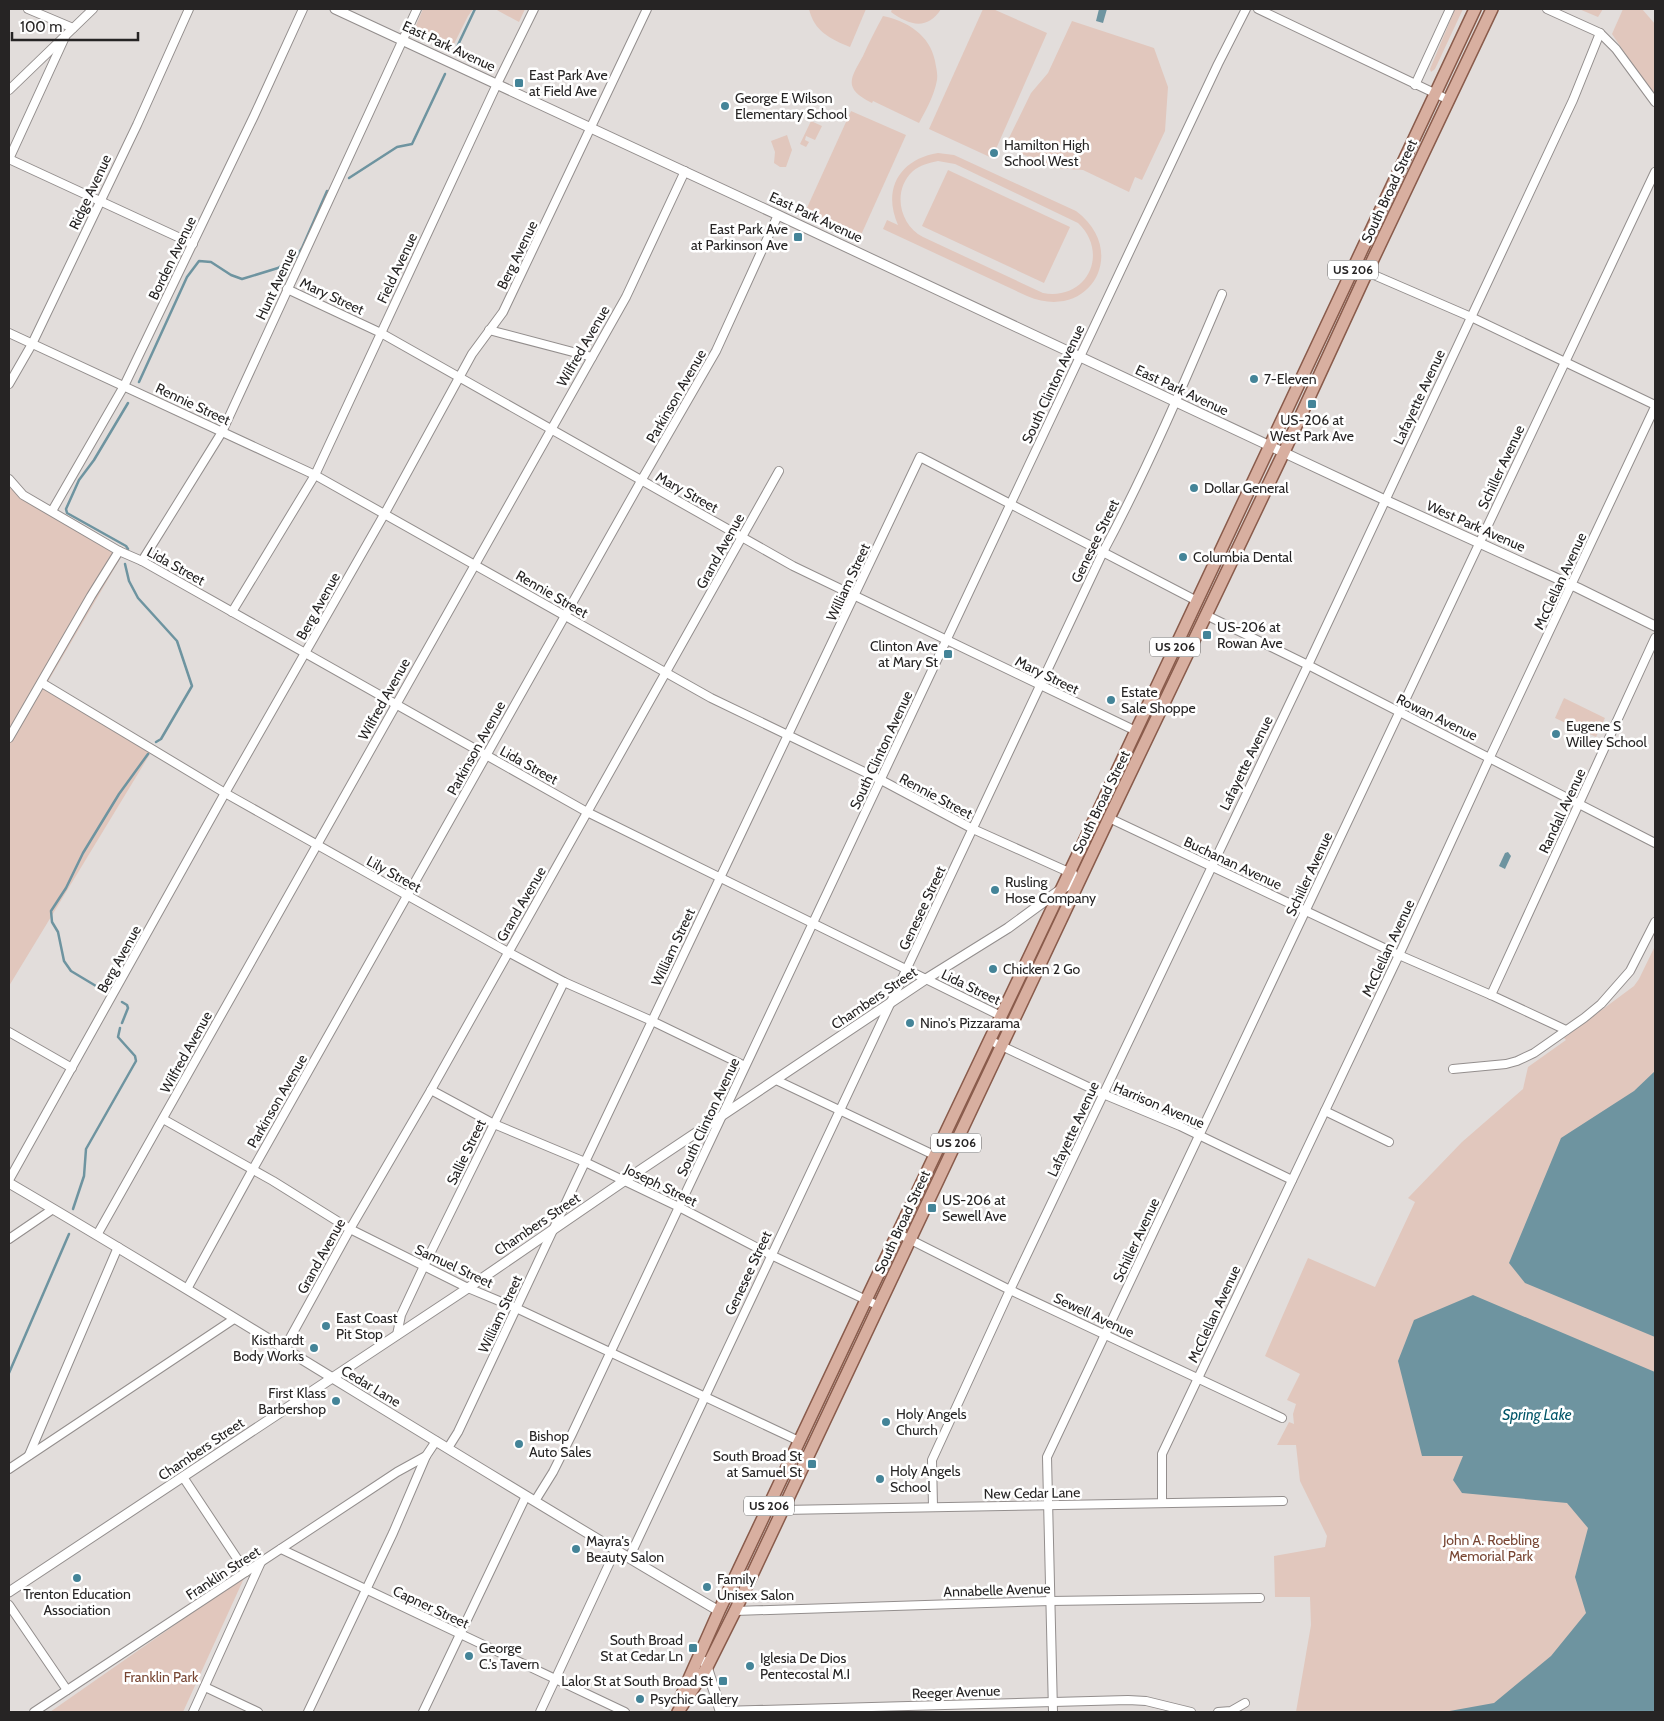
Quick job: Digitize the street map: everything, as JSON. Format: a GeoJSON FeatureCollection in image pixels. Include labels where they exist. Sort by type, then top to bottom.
{"type":"FeatureCollection","features":[{"type":"Feature","properties":{"kind":"main road","name":"South Broad Street"},"geometry":{"type":"LineString","coordinates":[[674,1712],[719,1611],[1080,850],[1475,9]]}},
{"type":"Feature","properties":{"kind":"main road","name":"South Broad Street"},"geometry":{"type":"LineString","coordinates":[[678,1712],[707,1667],[735,1611],[1492,9]]}},
{"type":"Feature","properties":{"kind":"main road"},"geometry":{"type":"LineString","coordinates":[[701,1652],[721,1711]]}},
{"type":"Feature","properties":{"kind":"street"},"geometry":{"type":"LineString","coordinates":[[28,9],[73,28]]}},
{"type":"Feature","properties":{"kind":"street"},"geometry":{"type":"LineString","coordinates":[[9,90],[94,9]]}},
{"type":"Feature","properties":{"kind":"street","name":"Ridge Avenue"},"geometry":{"type":"LineString","coordinates":[[9,384],[32,344],[189,9]]}},
{"type":"Feature","properties":{"kind":"street","name":"Borden Avenue"},"geometry":{"type":"LineString","coordinates":[[52,511],[124,386],[254,116],[303,9]]}},
{"type":"Feature","properties":{"kind":"street","name":"East Park Avenue"},"geometry":{"type":"LineString","coordinates":[[335,9],[778,214],[1284,452]]}},
{"type":"Feature","properties":{"kind":"street","name":"Hunt Avenue"},"geometry":{"type":"LineString","coordinates":[[142,561],[222,432],[416,9]]}},
{"type":"Feature","properties":{"kind":"street","name":"Field Avenue"},"geometry":{"type":"LineString","coordinates":[[232,612],[315,475],[497,84],[534,9]]}},
{"type":"Feature","properties":{"kind":"street","name":"Berg Avenue"},"geometry":{"type":"LineString","coordinates":[[9,1181],[225,793],[385,513],[472,354],[503,312],[647,9]]}},
{"type":"Feature","properties":{"kind":"street","name":"South Clinton Avenue"},"geometry":{"type":"LineString","coordinates":[[423,1712],[460,1634],[530,1499],[553,1472],[571,1436],[1218,64],[1246,9]]}},
{"type":"Feature","properties":{"kind":"street"},"geometry":{"type":"LineString","coordinates":[[1258,9],[1449,100]]}},
{"type":"Feature","properties":{"kind":"street"},"geometry":{"type":"LineString","coordinates":[[1415,85],[1450,9]]}},
{"type":"Feature","properties":{"kind":"street"},"geometry":{"type":"LineString","coordinates":[[1547,9],[1600,33],[1616,49],[1655,102]]}},
{"type":"Feature","properties":{"kind":"street","name":"Lafayette Avenue"},"geometry":{"type":"LineString","coordinates":[[933,1507],[932,1460],[1010,1290],[1308,665],[1573,100],[1600,33]]}},
{"type":"Feature","properties":{"kind":"street"},"geometry":{"type":"LineString","coordinates":[[65,36],[9,159],[193,244]]}},
{"type":"Feature","properties":{"kind":"street","name":"Wilfred Avenue"},"geometry":{"type":"LineString","coordinates":[[97,1235],[626,297],[685,171]]}},
{"type":"Feature","properties":{"kind":"street","name":"Schiller Avenue"},"geometry":{"type":"LineString","coordinates":[[1053,1712],[1047,1457],[1655,172]]}},
{"type":"Feature","properties":{"kind":"street","name":"Parkinson Avenue"},"geometry":{"type":"LineString","coordinates":[[187,1289],[716,351],[778,214]]}},
{"type":"Feature","properties":{"kind":"street"},"geometry":{"type":"LineString","coordinates":[[1367,272],[1471,317],[1655,406]]}},
{"type":"Feature","properties":{"kind":"street","name":"Mary Street"},"geometry":{"type":"LineString","coordinates":[[287,289],[380,333],[792,566],[1136,731]]}},
{"type":"Feature","properties":{"kind":"street","name":"Genesee Street"},"geometry":{"type":"LineString","coordinates":[[629,1558],[1103,552],[1176,402],[1222,294]]}},
{"type":"Feature","properties":{"kind":"street"},"geometry":{"type":"LineString","coordinates":[[489,330],[592,357]]}},
{"type":"Feature","properties":{"kind":"street","name":"Rennie Street"},"geometry":{"type":"LineString","coordinates":[[9,333],[315,475],[711,698],[881,780],[972,829],[1081,878]]}},
{"type":"Feature","properties":{"kind":"street","name":"McClellan Avenue"},"geometry":{"type":"LineString","coordinates":[[1162,1503],[1162,1454],[1399,955],[1655,406]]}},
{"type":"Feature","properties":{"kind":"street","name":"West Park Avenue"},"geometry":{"type":"LineString","coordinates":[[1284,452],[1572,585],[1655,626]]}},
{"type":"Feature","properties":{"kind":"street","name":"William Street"},"geometry":{"type":"LineString","coordinates":[[448,1448],[458,1432],[584,1162],[920,457],[1011,504]]}},
{"type":"Feature","properties":{"kind":"street","name":"Grand Avenue"},"geometry":{"type":"LineString","coordinates":[[284,1349],[779,471]]}},
{"type":"Feature","properties":{"kind":"street","name":"Lida Street"},"geometry":{"type":"LineString","coordinates":[[9,480],[23,495],[119,551],[142,561],[587,812],[1001,1016]]}},
{"type":"Feature","properties":{"kind":"street"},"geometry":{"type":"LineString","coordinates":[[1011,504],[1197,601]]}},
{"type":"Feature","properties":{"kind":"street"},"geometry":{"type":"LineString","coordinates":[[9,738],[119,551]]}},
{"type":"Feature","properties":{"kind":"street","name":"Rowan Avenue"},"geometry":{"type":"LineString","coordinates":[[1206,615],[1490,757],[1655,843]]}},
{"type":"Feature","properties":{"kind":"street","name":"Randall Avenue"},"geometry":{"type":"LineString","coordinates":[[1492,994],[1655,638]]}},
{"type":"Feature","properties":{"kind":"street","name":"Lily Street"},"geometry":{"type":"LineString","coordinates":[[42,683],[225,793],[508,952],[564,982],[652,1021],[745,1066]]}},
{"type":"Feature","properties":{"kind":"street","name":"Buchanan Avenue"},"geometry":{"type":"LineString","coordinates":[[1109,818],[1399,955],[1492,994],[1566,1030]]}},
{"type":"Feature","properties":{"kind":"street"},"geometry":{"type":"LineString","coordinates":[[1080,850],[1092,855]]}},
{"type":"Feature","properties":{"kind":"street","name":"Chambers Street"},"geometry":{"type":"LineString","coordinates":[[9,1592],[468,1288],[926,979],[1008,928],[1060,890],[1081,878]]}},
{"type":"Feature","properties":{"kind":"street"},"geometry":{"type":"LineString","coordinates":[[1453,1070],[1517,1061],[1534,1053],[1566,1030],[1601,1004],[1616,988],[1635,963],[1655,922]]}},
{"type":"Feature","properties":{"kind":"street","name":"Sallie Street"},"geometry":{"type":"LineString","coordinates":[[396,1335],[401,1315],[424,1266],[564,982]]}},
{"type":"Feature","properties":{"kind":"street"},"geometry":{"type":"LineString","coordinates":[[9,1032],[72,1068]]}},
{"type":"Feature","properties":{"kind":"street","name":"Harrison Avenue"},"geometry":{"type":"LineString","coordinates":[[989,1040],[1103,1094],[1199,1135],[1292,1180]]}},
{"type":"Feature","properties":{"kind":"street"},"geometry":{"type":"LineString","coordinates":[[776,1080],[934,1155]]}},
{"type":"Feature","properties":{"kind":"street","name":"Joseph Street"},"geometry":{"type":"LineString","coordinates":[[431,1090],[494,1124],[584,1162],[679,1207],[771,1255],[879,1306]]}},
{"type":"Feature","properties":{"kind":"street"},"geometry":{"type":"LineString","coordinates":[[1325,1111],[1389,1142]]}},
{"type":"Feature","properties":{"kind":"street","name":"Samuel Street"},"geometry":{"type":"LineString","coordinates":[[163,1119],[253,1169],[350,1229],[468,1288],[516,1308],[799,1441]]}},
{"type":"Feature","properties":{"kind":"street","name":"Cedar Lane"},"geometry":{"type":"LineString","coordinates":[[9,1181],[530,1499],[719,1611]]}},
{"type":"Feature","properties":{"kind":"street"},"geometry":{"type":"LineString","coordinates":[[9,1239],[53,1209]]}},
{"type":"Feature","properties":{"kind":"street","name":"Sewell Avenue"},"geometry":{"type":"LineString","coordinates":[[897,1233],[1010,1290],[1282,1418]]}},
{"type":"Feature","properties":{"kind":"street"},"geometry":{"type":"LineString","coordinates":[[29,1455],[118,1247]]}},
{"type":"Feature","properties":{"kind":"street"},"geometry":{"type":"LineString","coordinates":[[9,1469],[234,1319]]}},
{"type":"Feature","properties":{"kind":"street"},"geometry":{"type":"LineString","coordinates":[[308,1712],[393,1533],[426,1456],[436,1441]]}},
{"type":"Feature","properties":{"kind":"street","name":"Franklin Street"},"geometry":{"type":"LineString","coordinates":[[34,1712],[397,1472],[426,1456]]}},
{"type":"Feature","properties":{"kind":"street"},"geometry":{"type":"LineString","coordinates":[[183,1477],[246,1572]]}},
{"type":"Feature","properties":{"kind":"street","name":"New Cedar Lane"},"geometry":{"type":"LineString","coordinates":[[782,1510],[1283,1501]]}},
{"type":"Feature","properties":{"kind":"street","name":"Capner Street"},"geometry":{"type":"LineString","coordinates":[[281,1549],[625,1712]]}},
{"type":"Feature","properties":{"kind":"street"},"geometry":{"type":"LineString","coordinates":[[540,1712],[616,1549]]}},
{"type":"Feature","properties":{"kind":"street"},"geometry":{"type":"LineString","coordinates":[[193,1712],[261,1562]]}},
{"type":"Feature","properties":{"kind":"street","name":"Annabelle Avenue"},"geometry":{"type":"LineString","coordinates":[[735,1611],[1050,1601],[1260,1598]]}},
{"type":"Feature","properties":{"kind":"street"},"geometry":{"type":"LineString","coordinates":[[9,1605],[67,1690]]}},
{"type":"Feature","properties":{"kind":"street"},"geometry":{"type":"LineString","coordinates":[[205,1688],[258,1712]]}},
{"type":"Feature","properties":{"kind":"street","name":"Reeger Avenue"},"geometry":{"type":"LineString","coordinates":[[721,1711],[1137,1700],[1191,1712]]}},
{"type":"Feature","properties":{"kind":"street"},"geometry":{"type":"LineString","coordinates":[[1218,1712],[1232,1710],[1244,1703]]}},
{"type":"Feature","properties":{"kind":"green space"},"geometry":{"type":"Polygon","coordinates":[[[423,9],[473,9],[453,46],[414,30],[423,9]]]}},
{"type":"Feature","properties":{"kind":"green space"},"geometry":{"type":"Polygon","coordinates":[[[495,9],[525,9],[519,22],[495,9]]]}},
{"type":"Feature","properties":{"kind":"green space"},"geometry":{"type":"Polygon","coordinates":[[[809,9],[866,9],[850,47],[836,41],[819,29],[811,17],[809,9]]]}},
{"type":"Feature","properties":{"kind":"green space"},"geometry":{"type":"Polygon","coordinates":[[[892,9],[941,9],[930,21],[918,24],[898,17],[891,12],[892,9]]]}},
{"type":"Feature","properties":{"kind":"green space"},"geometry":{"type":"Polygon","coordinates":[[[983,9],[993,9],[1047,33],[992,158],[929,129],[983,9]]]}},
{"type":"Feature","properties":{"kind":"green space"},"geometry":{"type":"Polygon","coordinates":[[[1455,9],[1463,9],[1435,69],[1431,72],[1430,69],[1455,9]]]}},
{"type":"Feature","properties":{"kind":"green space"},"geometry":{"type":"Polygon","coordinates":[[[1579,9],[1603,9],[1598,17],[1579,9]]]}},
{"type":"Feature","properties":{"kind":"green space"},"geometry":{"type":"Polygon","coordinates":[[[1623,9],[1642,9],[1655,24],[1655,98],[1612,34],[1623,9]]]}},
{"type":"Feature","properties":{"kind":"green space"},"geometry":{"type":"Polygon","coordinates":[[[883,16],[901,21],[916,31],[923,37],[932,52],[937,70],[936,86],[919,123],[873,101],[872,103],[863,98],[853,87],[852,82],[855,71],[883,16]]]}},
{"type":"Feature","properties":{"kind":"green space"},"geometry":{"type":"Polygon","coordinates":[[[1072,21],[1154,48],[1168,87],[1165,131],[1142,180],[1135,177],[1129,192],[1083,170],[1053,168],[1022,154],[1010,146],[1008,140],[1031,93],[1048,73],[1072,21]]]}},
{"type":"Feature","properties":{"kind":"green space"},"geometry":{"type":"Polygon","coordinates":[[[851,111],[906,135],[861,235],[806,210],[851,111]]]}},
{"type":"Feature","properties":{"kind":"green space"},"geometry":{"type":"Polygon","coordinates":[[[811,121],[822,126],[815,140],[806,136],[805,140],[809,142],[806,147],[800,144],[811,121]]]}},
{"type":"Feature","properties":{"kind":"green space"},"geometry":{"type":"Polygon","coordinates":[[[787,135],[792,150],[786,167],[780,167],[774,163],[775,152],[771,141],[787,135]]]}},
{"type":"Feature","properties":{"kind":"green space"},"geometry":{"type":"Polygon","coordinates":[[[938,153],[954,155],[1076,211],[1092,227],[1100,245],[1101,263],[1095,279],[1084,292],[1069,300],[1049,302],[1027,296],[883,229],[887,220],[898,225],[892,199],[898,178],[904,169],[925,156],[938,153]],[[938,161],[928,163],[913,171],[906,179],[902,188],[901,207],[908,224],[915,231],[923,237],[1043,293],[1058,294],[1072,290],[1082,282],[1089,272],[1093,260],[1092,248],[1087,235],[1078,223],[955,164],[938,161]]]}},
{"type":"Feature","properties":{"kind":"green space"},"geometry":{"type":"Polygon","coordinates":[[[948,170],[1070,227],[1044,283],[922,226],[948,170]]]}},
{"type":"Feature","properties":{"kind":"green space"},"geometry":{"type":"Polygon","coordinates":[[[9,482],[124,552],[46,685],[153,749],[9,986],[9,482]]]}},
{"type":"Feature","properties":{"kind":"green space"},"geometry":{"type":"Polygon","coordinates":[[[1564,698],[1605,718],[1596,737],[1555,718],[1564,698]]]}},
{"type":"Feature","properties":{"kind":"green space","name":"John A. Roebling Memorial Park"},"geometry":{"type":"Polygon","coordinates":[[[1655,946],[1655,1712],[1296,1712],[1311,1625],[1310,1597],[1275,1597],[1274,1556],[1325,1547],[1327,1536],[1300,1481],[1296,1445],[1277,1445],[1289,1422],[1294,1424],[1293,1414],[1296,1404],[1287,1400],[1300,1374],[1265,1356],[1308,1258],[1375,1287],[1415,1202],[1408,1198],[1462,1142],[1523,1089],[1528,1067],[1566,1040],[1564,1038],[1634,986],[1655,946]]]}},
{"type":"Feature","properties":{"kind":"green space","name":"Franklin Park"},"geometry":{"type":"Polygon","coordinates":[[[245,1576],[183,1712],[50,1712],[245,1576]]]}},
{"type":"Feature","properties":{"kind":"water"},"geometry":{"type":"Polygon","coordinates":[[[1099,9],[1107,9],[1103,23],[1096,21],[1099,9]]]}},
{"type":"Feature","properties":{"kind":"water"},"geometry":{"type":"Polygon","coordinates":[[[1508,852],[1511,856],[1505,869],[1499,866],[1505,853],[1508,852]]]}},
{"type":"Feature","properties":{"kind":"water"},"geometry":{"type":"Polygon","coordinates":[[[1655,1071],[1655,1337],[1525,1283],[1509,1263],[1561,1138],[1634,1091],[1655,1071]]]}},
{"type":"Feature","properties":{"kind":"water","name":"Spring Lake"},"geometry":{"type":"Polygon","coordinates":[[[1473,1295],[1655,1372],[1655,1712],[1444,1712],[1494,1703],[1551,1656],[1586,1613],[1575,1577],[1588,1528],[1567,1503],[1462,1493],[1453,1480],[1463,1456],[1422,1456],[1398,1361],[1414,1320],[1473,1295]]]}},
{"type":"Feature","properties":{"kind":"waterway"},"geometry":{"type":"LineString","coordinates":[[457,47],[475,9]]}},
{"type":"Feature","properties":{"kind":"waterway"},"geometry":{"type":"LineString","coordinates":[[349,178],[397,147],[412,144],[445,74]]}},
{"type":"Feature","properties":{"kind":"waterway"},"geometry":{"type":"LineString","coordinates":[[139,382],[187,277],[199,261],[211,262],[231,275],[242,279],[278,268],[297,256],[327,191]]}},
{"type":"Feature","properties":{"kind":"waterway"},"geometry":{"type":"LineString","coordinates":[[128,403],[94,460],[79,480],[66,509],[67,513],[126,546],[128,549]]}},
{"type":"Feature","properties":{"kind":"waterway"},"geometry":{"type":"LineString","coordinates":[[125,564],[129,581],[138,598],[177,641],[192,686],[161,739],[156,742]]}},
{"type":"Feature","properties":{"kind":"waterway"},"geometry":{"type":"LineString","coordinates":[[101,989],[71,971],[64,961],[58,932],[52,922],[51,911],[119,794],[148,754]]}},
{"type":"Feature","properties":{"kind":"waterway"},"geometry":{"type":"LineString","coordinates":[[122,1002],[128,1008],[122,1023]]}},
{"type":"Feature","properties":{"kind":"waterway"},"geometry":{"type":"LineString","coordinates":[[73,1209],[84,1176],[86,1149],[136,1061],[135,1056],[118,1037],[120,1028]]}},
{"type":"Feature","properties":{"kind":"waterway"},"geometry":{"type":"LineString","coordinates":[[9,1373],[69,1234]]}},
{"type":"Feature","properties":{"kind":"place","name":"East Park Ave at Field Ave"},"geometry":{"type":"Point","coordinates":[519,83]}},
{"type":"Feature","properties":{"kind":"place","name":"George E Wilson Elementary School"},"geometry":{"type":"Point","coordinates":[725,106]}},
{"type":"Feature","properties":{"kind":"place","name":"Hamilton High School West"},"geometry":{"type":"Point","coordinates":[994,153]}},
{"type":"Feature","properties":{"kind":"place","name":"East Park Ave at Parkinson Ave"},"geometry":{"type":"Point","coordinates":[798,237]}},
{"type":"Feature","properties":{"kind":"place","name":"7-Eleven"},"geometry":{"type":"Point","coordinates":[1254,379]}},
{"type":"Feature","properties":{"kind":"place","name":"US-206 at West Park Ave"},"geometry":{"type":"Point","coordinates":[1312,404]}},
{"type":"Feature","properties":{"kind":"place","name":"Dollar General"},"geometry":{"type":"Point","coordinates":[1194,488]}},
{"type":"Feature","properties":{"kind":"place","name":"Columbia Dental"},"geometry":{"type":"Point","coordinates":[1183,557]}},
{"type":"Feature","properties":{"kind":"place","name":"US-206 at Rowan Ave"},"geometry":{"type":"Point","coordinates":[1207,635]}},
{"type":"Feature","properties":{"kind":"place","name":"Clinton Ave at Mary St"},"geometry":{"type":"Point","coordinates":[948,654]}},
{"type":"Feature","properties":{"kind":"place","name":"Estate Sale Shoppe"},"geometry":{"type":"Point","coordinates":[1111,700]}},
{"type":"Feature","properties":{"kind":"place","name":"Eugene S Willey School"},"geometry":{"type":"Point","coordinates":[1556,734]}},
{"type":"Feature","properties":{"kind":"place","name":"Rusling Hose Company"},"geometry":{"type":"Point","coordinates":[995,890]}},
{"type":"Feature","properties":{"kind":"place","name":"Chicken 2 Go"},"geometry":{"type":"Point","coordinates":[993,969]}},
{"type":"Feature","properties":{"kind":"place","name":"Nino's Pizzarama"},"geometry":{"type":"Point","coordinates":[910,1023]}},
{"type":"Feature","properties":{"kind":"place","name":"US-206 at Sewell Ave"},"geometry":{"type":"Point","coordinates":[932,1208]}},
{"type":"Feature","properties":{"kind":"place","name":"East Coast Pit Stop"},"geometry":{"type":"Point","coordinates":[326,1326]}},
{"type":"Feature","properties":{"kind":"place","name":"Kisthardt Body Works"},"geometry":{"type":"Point","coordinates":[314,1348]}},
{"type":"Feature","properties":{"kind":"place","name":"First Klass Barbershop"},"geometry":{"type":"Point","coordinates":[336,1401]}},
{"type":"Feature","properties":{"kind":"place","name":"Holy Angels Church"},"geometry":{"type":"Point","coordinates":[886,1422]}},
{"type":"Feature","properties":{"kind":"place","name":"Bishop Auto Sales"},"geometry":{"type":"Point","coordinates":[519,1444]}},
{"type":"Feature","properties":{"kind":"place","name":"South Broad St at Samuel St"},"geometry":{"type":"Point","coordinates":[812,1464]}},
{"type":"Feature","properties":{"kind":"place","name":"Holy Angels School"},"geometry":{"type":"Point","coordinates":[880,1479]}},
{"type":"Feature","properties":{"kind":"place","name":"Mayra's Beauty Salon"},"geometry":{"type":"Point","coordinates":[576,1549]}},
{"type":"Feature","properties":{"kind":"place","name":"Trenton Education Association"},"geometry":{"type":"Point","coordinates":[77,1578]}},
{"type":"Feature","properties":{"kind":"place","name":"Family Unisex Salon"},"geometry":{"type":"Point","coordinates":[707,1587]}},
{"type":"Feature","properties":{"kind":"place","name":"South Broad St at Cedar Ln"},"geometry":{"type":"Point","coordinates":[693,1648]}},
{"type":"Feature","properties":{"kind":"place","name":"George C.'s Tavern"},"geometry":{"type":"Point","coordinates":[469,1656]}},
{"type":"Feature","properties":{"kind":"place","name":"Iglesia De Dios Pentecostal M.I"},"geometry":{"type":"Point","coordinates":[750,1666]}},
{"type":"Feature","properties":{"kind":"place","name":"Lalor St at South Broad St"},"geometry":{"type":"Point","coordinates":[723,1681]}},
{"type":"Feature","properties":{"kind":"place","name":"Psychic Gallery"},"geometry":{"type":"Point","coordinates":[640,1699]}}]}
